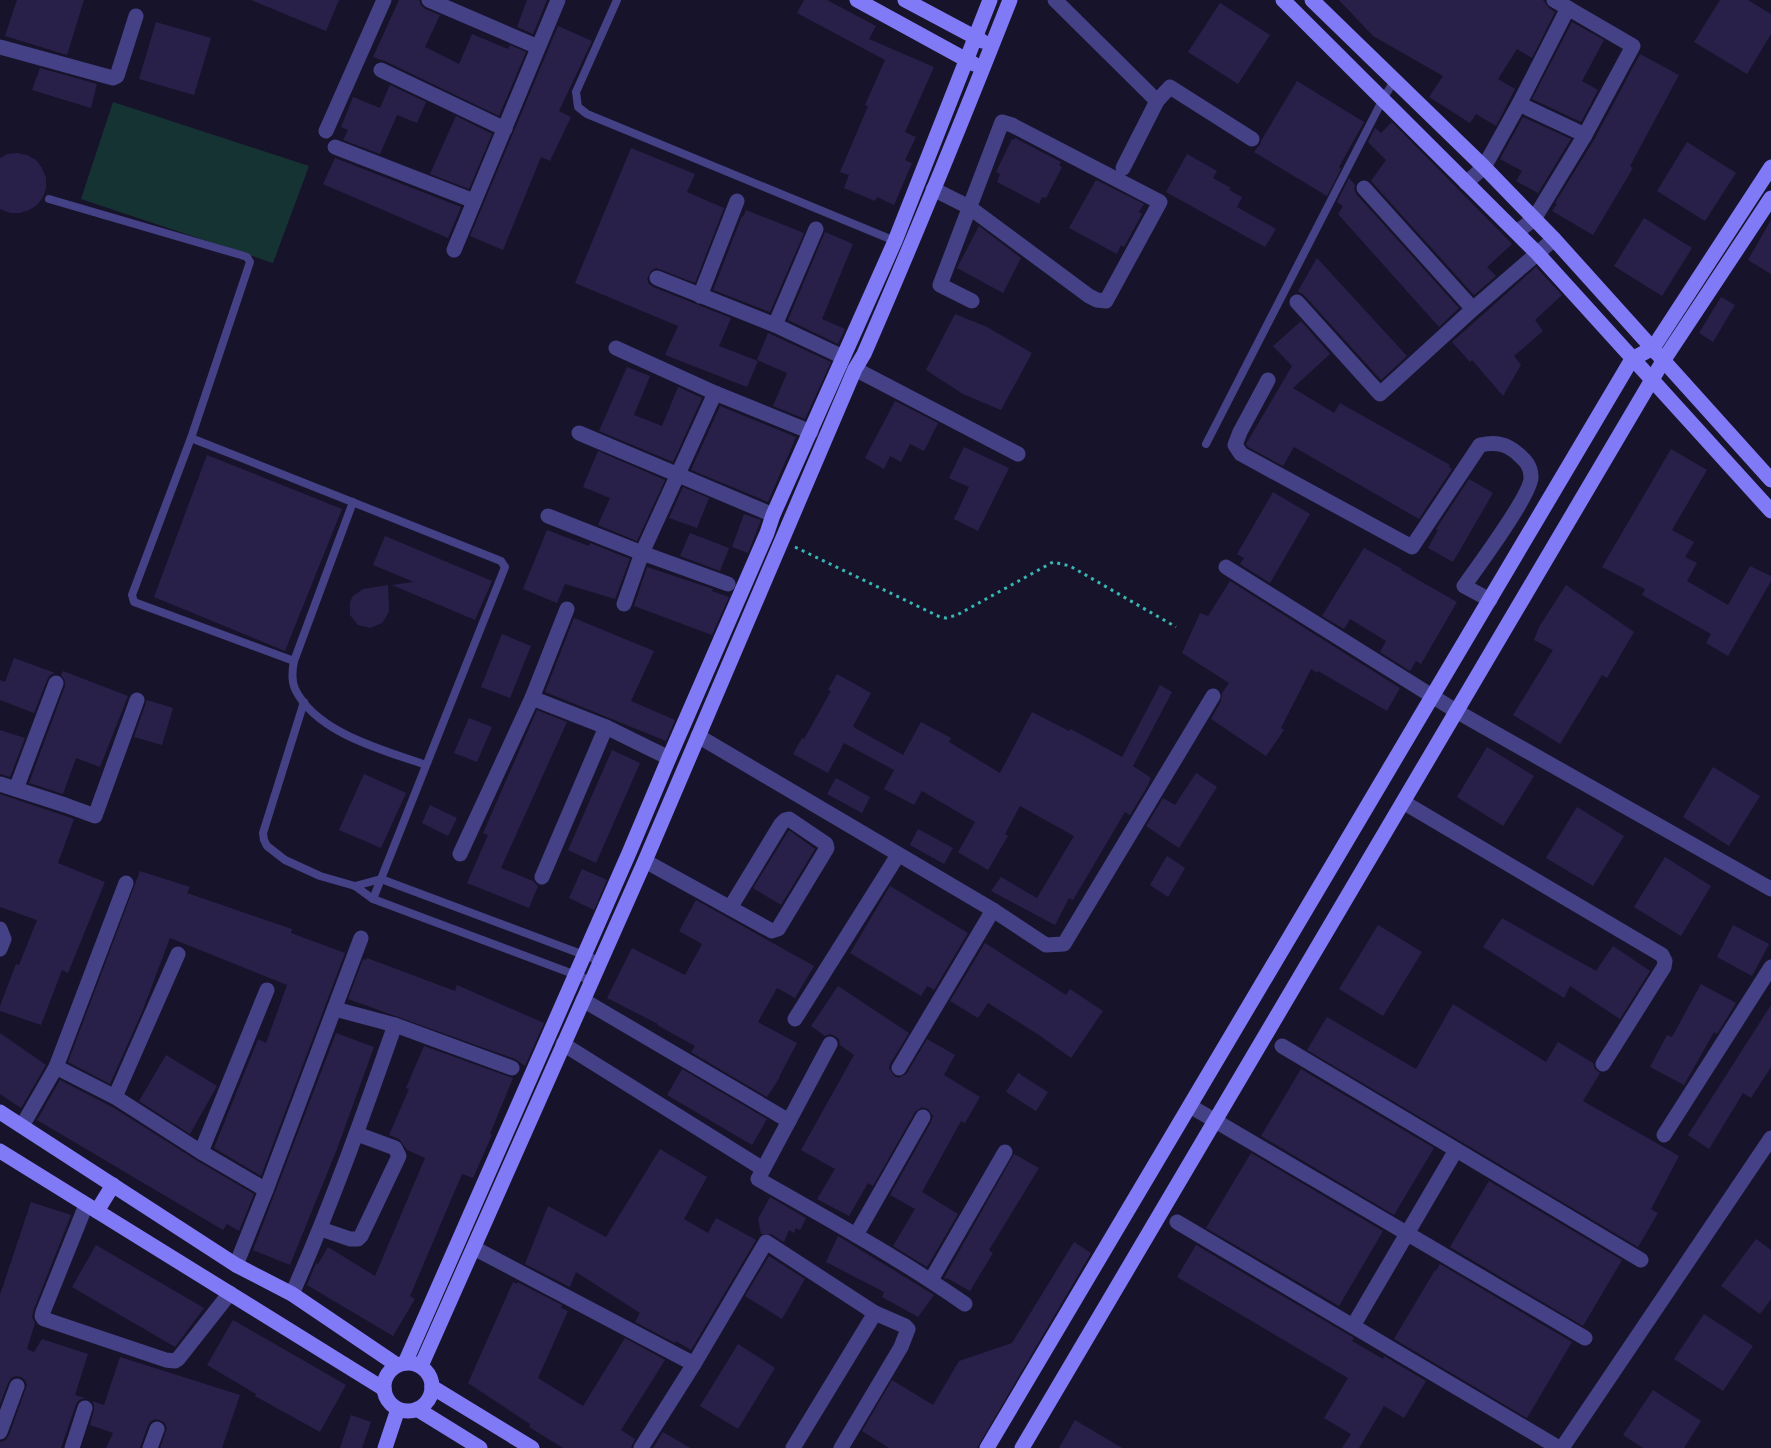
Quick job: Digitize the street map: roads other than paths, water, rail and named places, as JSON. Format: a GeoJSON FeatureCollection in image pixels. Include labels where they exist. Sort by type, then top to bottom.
{"type":"FeatureCollection","features":[{"type":"Feature","properties":{"kind":"street"},"geometry":{"type":"LineString","coordinates":[[326,131],[384,0]]}},
{"type":"Feature","properties":{"kind":"street"},"geometry":{"type":"LineString","coordinates":[[429,0],[538,47]]}},
{"type":"Feature","properties":{"kind":"street"},"geometry":{"type":"LineString","coordinates":[[454,250],[558,0]]}},
{"type":"Feature","properties":{"kind":"street"},"geometry":{"type":"LineString","coordinates":[[857,0],[982,68]]}},
{"type":"Feature","properties":{"kind":"street"},"geometry":{"type":"LineString","coordinates":[[905,0],[991,46]]}},
{"type":"Feature","properties":{"kind":"street"},"geometry":{"type":"LineString","coordinates":[[408,1365],[773,515],[895,241],[990,0]]}},
{"type":"Feature","properties":{"kind":"street"},"geometry":{"type":"LineString","coordinates":[[0,1112],[236,1265],[292,1294],[408,1365],[427,1371],[432,1386],[428,1400],[417,1409],[404,1411],[398,1409],[388,1401],[384,1389],[387,1375],[408,1365],[474,1248],[645,861],[855,369],[864,354],[910,249],[1010,0]]}},
{"type":"Feature","properties":{"kind":"street"},"geometry":{"type":"LineString","coordinates":[[1055,0],[1157,101]]}},
{"type":"Feature","properties":{"kind":"street"},"geometry":{"type":"LineString","coordinates":[[1283,0],[1538,253],[1651,381],[1771,511]]}},
{"type":"Feature","properties":{"kind":"street"},"geometry":{"type":"LineString","coordinates":[[1312,0],[1484,167],[1554,239],[1771,480]]}},
{"type":"Feature","properties":{"kind":"street"},"geometry":{"type":"LineString","coordinates":[[1516,232],[1534,219],[1585,135],[1633,46],[1554,0]]}},
{"type":"Feature","properties":{"kind":"street"},"geometry":{"type":"LineString","coordinates":[[1466,183],[1484,167],[1568,8]]}},
{"type":"Feature","properties":{"kind":"street"},"geometry":{"type":"LineString","coordinates":[[0,47],[113,78],[117,76],[136,16]]}},
{"type":"Feature","properties":{"kind":"street"},"geometry":{"type":"LineString","coordinates":[[381,70],[505,129]]}},
{"type":"Feature","properties":{"kind":"street"},"geometry":{"type":"LineString","coordinates":[[1123,168],[1157,101],[1170,87],[1252,139]]}},
{"type":"Feature","properties":{"kind":"street"},"geometry":{"type":"LineString","coordinates":[[1519,104],[1585,135]]}},
{"type":"Feature","properties":{"kind":"street"},"geometry":{"type":"LineString","coordinates":[[933,189],[969,207],[1089,296],[1106,301],[1160,202],[1012,125],[1002,122],[969,207],[940,285],[972,301]]}},
{"type":"Feature","properties":{"kind":"street"},"geometry":{"type":"LineString","coordinates":[[335,147],[474,201]]}},
{"type":"Feature","properties":{"kind":"street"},"geometry":{"type":"LineString","coordinates":[[987,1448],[1632,359],[1653,348],[1771,167]]}},
{"type":"Feature","properties":{"kind":"street"},"geometry":{"type":"LineString","coordinates":[[1364,188],[1473,309]]}},
{"type":"Feature","properties":{"kind":"street"},"geometry":{"type":"LineString","coordinates":[[1022,1448],[1651,381],[1771,198]]}},
{"type":"Feature","properties":{"kind":"street"},"geometry":{"type":"LineString","coordinates":[[700,296],[737,201]]}},
{"type":"Feature","properties":{"kind":"street"},"geometry":{"type":"LineString","coordinates":[[775,326],[816,229]]}},
{"type":"Feature","properties":{"kind":"street"},"geometry":{"type":"LineString","coordinates":[[1298,302],[1380,394],[1554,239]]}},
{"type":"Feature","properties":{"kind":"street"},"geometry":{"type":"LineString","coordinates":[[657,278],[775,326],[843,357]]}},
{"type":"Feature","properties":{"kind":"street"},"geometry":{"type":"LineString","coordinates":[[616,348],[715,393],[811,432]]}},
{"type":"Feature","properties":{"kind":"street"},"geometry":{"type":"LineString","coordinates":[[855,369],[1018,454]]}},
{"type":"Feature","properties":{"kind":"street"},"geometry":{"type":"LineString","coordinates":[[1268,380],[1235,445],[1241,454],[1412,547],[1480,445],[1493,442],[1512,448],[1527,462],[1532,477],[1526,495],[1464,586],[1490,600]]}},
{"type":"Feature","properties":{"kind":"street"},"geometry":{"type":"LineString","coordinates":[[624,604],[642,553],[715,393]]}},
{"type":"Feature","properties":{"kind":"street"},"geometry":{"type":"LineString","coordinates":[[579,433],[773,515]]}},
{"type":"Feature","properties":{"kind":"street"},"geometry":{"type":"LineString","coordinates":[[548,516],[728,584]]}},
{"type":"Feature","properties":{"kind":"street"},"geometry":{"type":"LineString","coordinates":[[1226,567],[1456,711],[1771,889]]}},
{"type":"Feature","properties":{"kind":"street"},"geometry":{"type":"LineString","coordinates":[[460,854],[532,698],[567,609]]}},
{"type":"Feature","properties":{"kind":"street"},"geometry":{"type":"LineString","coordinates":[[16,789],[56,682]]}},
{"type":"Feature","properties":{"kind":"street"},"geometry":{"type":"LineString","coordinates":[[698,736],[993,910],[1046,945],[1064,944],[1213,696]]}},
{"type":"Feature","properties":{"kind":"street"},"geometry":{"type":"LineString","coordinates":[[532,698],[606,727],[669,758]]}},
{"type":"Feature","properties":{"kind":"street"},"geometry":{"type":"LineString","coordinates":[[0,784],[95,816],[136,700]]}},
{"type":"Feature","properties":{"kind":"street"},"geometry":{"type":"LineString","coordinates":[[542,878],[606,727]]}},
{"type":"Feature","properties":{"kind":"street"},"geometry":{"type":"LineString","coordinates":[[1403,802],[1662,955],[1665,967],[1603,1064]]}},
{"type":"Feature","properties":{"kind":"street"},"geometry":{"type":"LineString","coordinates":[[645,861],[730,908],[772,931],[776,930],[826,848],[826,844],[789,819],[785,820],[730,908]]}},
{"type":"Feature","properties":{"kind":"street"},"geometry":{"type":"LineString","coordinates":[[795,1019],[898,855]]}},
{"type":"Feature","properties":{"kind":"street"},"geometry":{"type":"LineString","coordinates":[[22,1126],[56,1067],[126,883]]}},
{"type":"Feature","properties":{"kind":"street"},"geometry":{"type":"LineString","coordinates":[[899,1068],[993,910]]}},
{"type":"Feature","properties":{"kind":"street"},"geometry":{"type":"LineString","coordinates":[[0,928],[4,939],[0,949]]}},
{"type":"Feature","properties":{"kind":"street"},"geometry":{"type":"LineString","coordinates":[[236,1265],[361,938]]}},
{"type":"Feature","properties":{"kind":"street"},"geometry":{"type":"LineString","coordinates":[[115,1097],[178,954]]}},
{"type":"Feature","properties":{"kind":"street"},"geometry":{"type":"LineString","coordinates":[[1664,1135],[1771,967]]}},
{"type":"Feature","properties":{"kind":"street"},"geometry":{"type":"LineString","coordinates":[[201,1152],[267,990]]}},
{"type":"Feature","properties":{"kind":"street"},"geometry":{"type":"LineString","coordinates":[[583,1000],[789,1121]]}},
{"type":"Feature","properties":{"kind":"street"},"geometry":{"type":"LineString","coordinates":[[335,1009],[395,1026],[512,1068]]}},
{"type":"Feature","properties":{"kind":"street"},"geometry":{"type":"LineString","coordinates":[[292,1294],[321,1229],[395,1026]]}},
{"type":"Feature","properties":{"kind":"street"},"geometry":{"type":"LineString","coordinates":[[563,1044],[763,1169]]}},
{"type":"Feature","properties":{"kind":"street"},"geometry":{"type":"LineString","coordinates":[[830,1044],[758,1179],[931,1280],[965,1304]]}},
{"type":"Feature","properties":{"kind":"street"},"geometry":{"type":"LineString","coordinates":[[1282,1046],[1641,1260]]}},
{"type":"Feature","properties":{"kind":"street"},"geometry":{"type":"LineString","coordinates":[[56,1067],[115,1097],[266,1190]]}},
{"type":"Feature","properties":{"kind":"street"},"geometry":{"type":"LineString","coordinates":[[1190,1106],[1585,1338]]}},
{"type":"Feature","properties":{"kind":"street"},"geometry":{"type":"LineString","coordinates":[[856,1235],[923,1117]]}},
{"type":"Feature","properties":{"kind":"street"},"geometry":{"type":"LineString","coordinates":[[321,1229],[350,1239],[358,1239],[399,1156],[395,1148],[357,1134]]}},
{"type":"Feature","properties":{"kind":"street"},"geometry":{"type":"LineString","coordinates":[[1178,1222],[1560,1448],[1771,1138]]}},
{"type":"Feature","properties":{"kind":"street"},"geometry":{"type":"LineString","coordinates":[[1353,1326],[1456,1150]]}},
{"type":"Feature","properties":{"kind":"street"},"geometry":{"type":"LineString","coordinates":[[0,1151],[384,1389]]}},
{"type":"Feature","properties":{"kind":"street"},"geometry":{"type":"LineString","coordinates":[[931,1280],[1005,1152]]}},
{"type":"Feature","properties":{"kind":"street"},"geometry":{"type":"LineString","coordinates":[[112,1185],[92,1208],[43,1312],[44,1319],[174,1361],[178,1359],[230,1293]]}},
{"type":"Feature","properties":{"kind":"street"},"geometry":{"type":"LineString","coordinates":[[640,1448],[694,1364],[766,1242],[875,1313],[908,1329],[901,1347],[841,1448]]}},
{"type":"Feature","properties":{"kind":"street"},"geometry":{"type":"LineString","coordinates":[[474,1248],[694,1364]]}},
{"type":"Feature","properties":{"kind":"street"},"geometry":{"type":"LineString","coordinates":[[244,1302],[259,1278]]}},
{"type":"Feature","properties":{"kind":"street"},"geometry":{"type":"LineString","coordinates":[[793,1448],[875,1313]]}},
{"type":"Feature","properties":{"kind":"street"},"geometry":{"type":"LineString","coordinates":[[0,1432],[17,1386]]}},
{"type":"Feature","properties":{"kind":"street"},"geometry":{"type":"LineString","coordinates":[[432,1386],[532,1448]]}},
{"type":"Feature","properties":{"kind":"street"},"geometry":{"type":"LineString","coordinates":[[72,1448],[85,1408]]}},
{"type":"Feature","properties":{"kind":"street"},"geometry":{"type":"LineString","coordinates":[[385,1448],[398,1409]]}},
{"type":"Feature","properties":{"kind":"street"},"geometry":{"type":"LineString","coordinates":[[417,1409],[480,1448]]}},
{"type":"Feature","properties":{"kind":"street"},"geometry":{"type":"LineString","coordinates":[[150,1448],[157,1429]]}},
{"type":"Feature","properties":{"kind":"lane"},"geometry":{"type":"LineString","coordinates":[[616,0],[576,92],[578,107],[586,114],[895,241]]}},
{"type":"Feature","properties":{"kind":"lane"},"geometry":{"type":"LineString","coordinates":[[1206,444],[1394,81]]}},
{"type":"Feature","properties":{"kind":"lane"},"geometry":{"type":"LineString","coordinates":[[49,199],[241,255],[247,257],[250,262],[191,438],[132,596],[134,602],[294,661]]}},
{"type":"Feature","properties":{"kind":"lane"},"geometry":{"type":"LineString","coordinates":[[191,438],[501,561],[505,567],[373,899]]}},
{"type":"Feature","properties":{"kind":"lane"},"geometry":{"type":"LineString","coordinates":[[353,502],[294,661],[292,677],[295,688],[314,713],[334,728],[362,742],[426,765]]}},
{"type":"Feature","properties":{"kind":"lane"},"geometry":{"type":"LineString","coordinates":[[304,702],[263,833],[264,840],[275,853],[320,876],[356,886],[373,899],[592,981]]}},
{"type":"Feature","properties":{"kind":"lane"},"geometry":{"type":"LineString","coordinates":[[356,886],[381,879],[600,961]]}}]}
